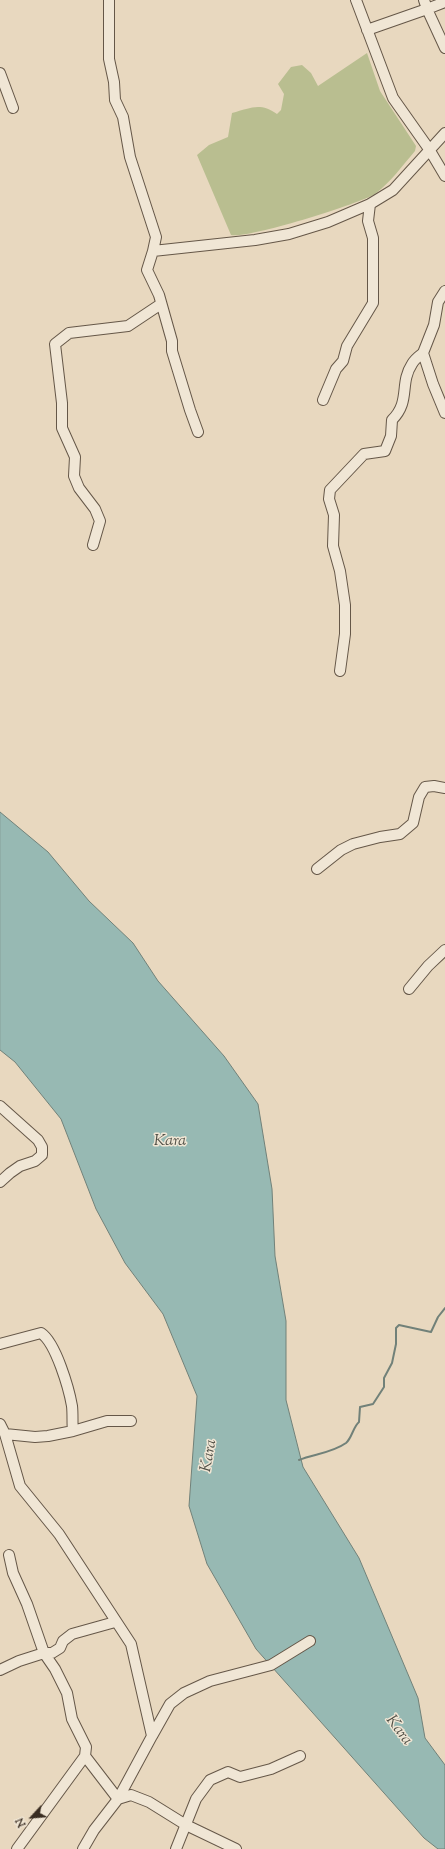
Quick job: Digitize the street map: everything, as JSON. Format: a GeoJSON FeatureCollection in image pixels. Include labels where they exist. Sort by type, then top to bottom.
{"type":"FeatureCollection","features":[{"type":"Feature","properties":{"kind":"street"},"geometry":{"type":"LineString","coordinates":[[108,0],[109,59],[114,82],[115,100],[123,116],[130,157],[156,237],[147,270],[160,296],[172,341],[172,351],[198,432]]}},
{"type":"Feature","properties":{"kind":"street"},"geometry":{"type":"LineString","coordinates":[[356,0],[393,98],[429,149],[445,176]]}},
{"type":"Feature","properties":{"kind":"street"},"geometry":{"type":"LineString","coordinates":[[367,30],[426,5],[445,2]]}},
{"type":"Feature","properties":{"kind":"street"},"geometry":{"type":"LineString","coordinates":[[426,5],[445,48]]}},
{"type":"Feature","properties":{"kind":"street"},"geometry":{"type":"LineString","coordinates":[[0,73],[13,108]]}},
{"type":"Feature","properties":{"kind":"street"},"geometry":{"type":"LineString","coordinates":[[153,251],[255,240],[289,234],[328,222],[370,204],[393,190],[445,133]]}},
{"type":"Feature","properties":{"kind":"street"},"geometry":{"type":"LineString","coordinates":[[323,400],[336,369],[343,361],[347,346],[373,302],[373,238],[368,221],[370,204]]}},
{"type":"Feature","properties":{"kind":"street"},"geometry":{"type":"LineString","coordinates":[[340,671],[345,634],[345,605],[340,571],[333,546],[334,515],[328,499],[330,490],[364,454],[385,452],[391,436],[392,420],[401,411],[406,379],[412,364],[423,353],[434,325],[438,302],[445,291]]}},
{"type":"Feature","properties":{"kind":"street"},"geometry":{"type":"LineString","coordinates":[[93,545],[100,521],[95,509],[79,488],[74,476],[75,458],[62,428],[62,403],[55,344],[69,333],[128,326],[161,304]]}},
{"type":"Feature","properties":{"kind":"street"},"geometry":{"type":"LineString","coordinates":[[423,353],[445,414]]}},
{"type":"Feature","properties":{"kind":"street"},"geometry":{"type":"LineString","coordinates":[[317,868],[341,850],[353,844],[380,837],[400,834],[413,823],[419,797],[425,787],[434,786],[445,788]]}},
{"type":"Feature","properties":{"kind":"street"},"geometry":{"type":"LineString","coordinates":[[409,988],[428,966],[445,950]]}},
{"type":"Feature","properties":{"kind":"street"},"geometry":{"type":"LineString","coordinates":[[0,1106],[38,1140],[42,1147],[42,1155],[35,1161],[20,1166],[0,1182]]}},
{"type":"Feature","properties":{"kind":"street"},"geometry":{"type":"LineString","coordinates":[[0,1344],[33,1334],[41,1333],[46,1336],[53,1348],[64,1377],[72,1406],[73,1432]]}},
{"type":"Feature","properties":{"kind":"street"},"geometry":{"type":"LineString","coordinates":[[5,1434],[35,1437],[73,1432],[108,1421],[131,1421]]}},
{"type":"Feature","properties":{"kind":"street"},"geometry":{"type":"LineString","coordinates":[[0,1424],[5,1434],[20,1486],[59,1534],[131,1644],[152,1736]]}},
{"type":"Feature","properties":{"kind":"street"},"geometry":{"type":"LineString","coordinates":[[8,1554],[13,1573],[27,1604],[44,1653],[55,1669],[67,1693],[72,1719],[86,1747],[85,1756],[17,1849]]}},
{"type":"Feature","properties":{"kind":"street"},"geometry":{"type":"LineString","coordinates":[[0,1670],[19,1661],[44,1653],[52,1653],[60,1648],[63,1640],[72,1634],[116,1622]]}},
{"type":"Feature","properties":{"kind":"street"},"geometry":{"type":"LineString","coordinates":[[83,1849],[94,1830],[118,1799],[170,1704],[184,1693],[210,1681],[271,1665],[310,1641]]}},
{"type":"Feature","properties":{"kind":"street"},"geometry":{"type":"LineString","coordinates":[[85,1756],[118,1799]]}},
{"type":"Feature","properties":{"kind":"street"},"geometry":{"type":"LineString","coordinates":[[176,1849],[196,1799],[210,1780],[228,1772],[240,1777],[271,1770],[300,1756]]}},
{"type":"Feature","properties":{"kind":"street"},"geometry":{"type":"LineString","coordinates":[[118,1799],[131,1795],[149,1802],[186,1825],[236,1849]]}},
{"type":"Feature","properties":{"kind":"green space"},"geometry":{"type":"Polygon","coordinates":[[[367,53],[380,91],[416,146],[415,151],[386,185],[375,194],[365,199],[303,220],[258,232],[231,235],[197,155],[209,145],[228,137],[232,113],[260,107],[271,110],[277,114],[281,110],[284,94],[278,84],[291,67],[302,65],[311,73],[318,86],[367,53]]]}},
{"type":"Feature","properties":{"kind":"water","name":"Kara"},"geometry":{"type":"Polygon","coordinates":[[[0,812],[48,852],[89,901],[133,943],[158,981],[224,1056],[258,1104],[272,1189],[275,1256],[286,1321],[286,1400],[303,1467],[359,1558],[418,1698],[425,1738],[445,1765],[445,1849],[438,1849],[424,1838],[256,1649],[207,1564],[189,1506],[197,1396],[163,1314],[125,1263],[96,1209],[61,1119],[15,1062],[0,1050],[0,812]]]}},
{"type":"Feature","properties":{"kind":"waterway"},"geometry":{"type":"LineString","coordinates":[[299,1460],[329,1451],[346,1443],[359,1422],[360,1407],[373,1404],[384,1387],[384,1378],[392,1363],[396,1344],[396,1328],[399,1325],[431,1332],[438,1317],[445,1308]]}}]}
